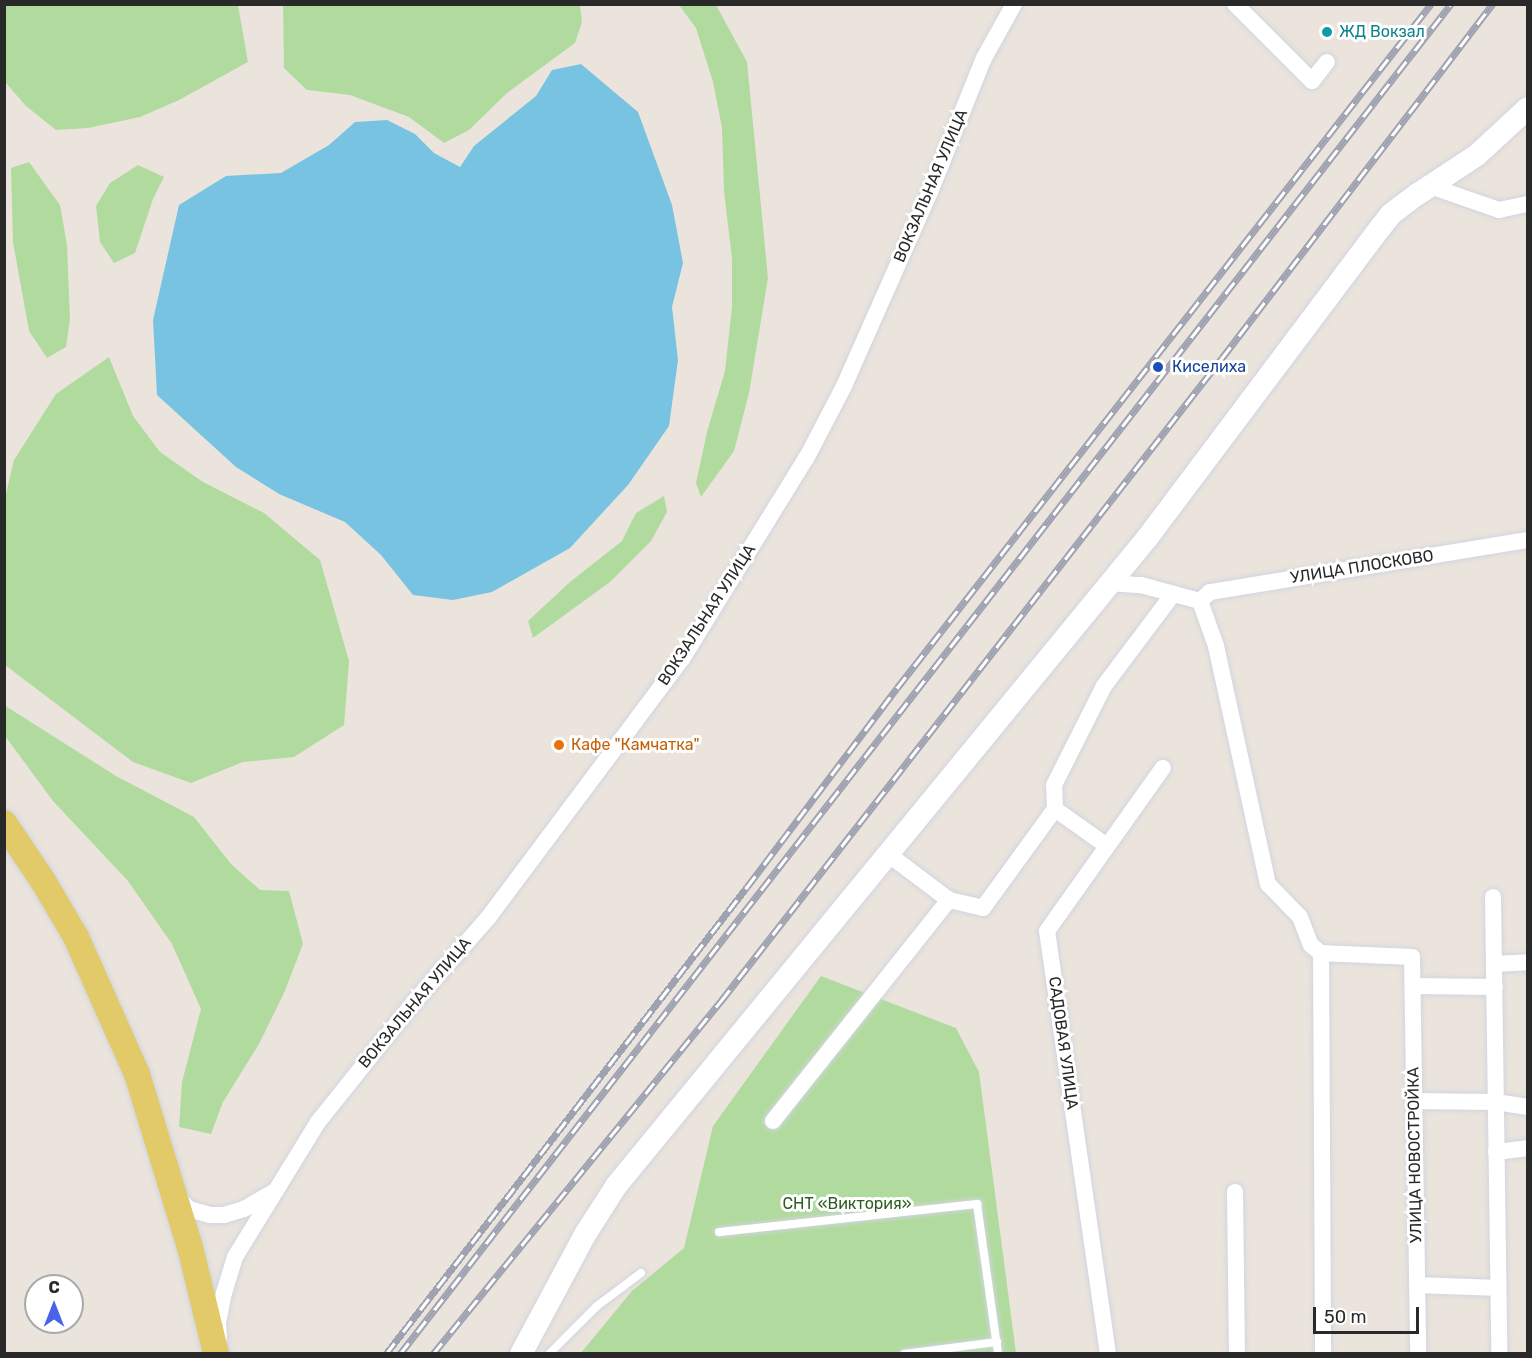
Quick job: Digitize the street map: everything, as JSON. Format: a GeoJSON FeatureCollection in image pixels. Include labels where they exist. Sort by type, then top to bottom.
{"type":"FeatureCollection","features":[{"type":"Feature","properties":{"kind":"main road"},"geometry":{"type":"LineString","coordinates":[[4,824],[43,881],[76,937],[137,1074],[218,1353]]}},
{"type":"Feature","properties":{"kind":"street","name":"ВОКЗАЛЬНАЯ УЛИЦА"},"geometry":{"type":"LineString","coordinates":[[218,1353],[218,1323],[235,1257],[318,1122],[408,1009],[488,918],[682,659],[807,457],[844,386],[930,192],[984,58],[1014,4]]}},
{"type":"Feature","properties":{"kind":"street"},"geometry":{"type":"LineString","coordinates":[[1235,4],[1312,81],[1327,62]]}},
{"type":"Feature","properties":{"kind":"street"},"geometry":{"type":"LineString","coordinates":[[521,1353],[586,1233],[616,1186],[1148,537],[1381,226],[1391,214],[1477,155],[1527,108]]}},
{"type":"Feature","properties":{"kind":"street"},"geometry":{"type":"LineString","coordinates":[[1430,186],[1499,210],[1527,204]]}},
{"type":"Feature","properties":{"kind":"street","name":"УЛИЦА ПЛОСКОВО"},"geometry":{"type":"LineString","coordinates":[[1200,601],[1210,592],[1527,540]]}},
{"type":"Feature","properties":{"kind":"street"},"geometry":{"type":"LineString","coordinates":[[1109,583],[1141,585],[1200,601],[1216,646],[1268,884],[1300,917],[1311,945],[1321,953],[1323,1353]]}},
{"type":"Feature","properties":{"kind":"street"},"geometry":{"type":"LineString","coordinates":[[888,854],[949,900],[983,908],[1055,808],[1053,785],[1104,686],[1173,594]]}},
{"type":"Feature","properties":{"kind":"street","name":"САДОВАЯ УЛИЦА"},"geometry":{"type":"LineString","coordinates":[[1108,1353],[1047,931],[1163,768]]}},
{"type":"Feature","properties":{"kind":"street"},"geometry":{"type":"LineString","coordinates":[[1055,808],[1107,846]]}},
{"type":"Feature","properties":{"kind":"street"},"geometry":{"type":"LineString","coordinates":[[1493,897],[1498,1353]]}},
{"type":"Feature","properties":{"kind":"street"},"geometry":{"type":"LineString","coordinates":[[773,1121],[949,900]]}},
{"type":"Feature","properties":{"kind":"street","name":"УЛИЦА НОВОСТРОЙКА"},"geometry":{"type":"LineString","coordinates":[[1321,953],[1412,957],[1418,1353]]}},
{"type":"Feature","properties":{"kind":"street"},"geometry":{"type":"LineString","coordinates":[[1494,964],[1527,962]]}},
{"type":"Feature","properties":{"kind":"street"},"geometry":{"type":"LineString","coordinates":[[1413,986],[1495,987]]}},
{"type":"Feature","properties":{"kind":"street"},"geometry":{"type":"LineString","coordinates":[[1414,1101],[1496,1102],[1527,1107]]}},
{"type":"Feature","properties":{"kind":"street"},"geometry":{"type":"LineString","coordinates":[[1496,1152],[1527,1148]]}},
{"type":"Feature","properties":{"kind":"street"},"geometry":{"type":"LineString","coordinates":[[173,1193],[189,1209],[210,1215],[224,1215],[244,1209],[275,1192]]}},
{"type":"Feature","properties":{"kind":"street"},"geometry":{"type":"LineString","coordinates":[[1235,1192],[1237,1353]]}},
{"type":"Feature","properties":{"kind":"street"},"geometry":{"type":"LineString","coordinates":[[1417,1285],[1498,1288]]}},
{"type":"Feature","properties":{"kind":"lane"},"geometry":{"type":"LineString","coordinates":[[719,1232],[977,1204],[998,1353]]}},
{"type":"Feature","properties":{"kind":"lane"},"geometry":{"type":"LineString","coordinates":[[549,1353],[597,1306],[641,1274]]}},
{"type":"Feature","properties":{"kind":"lane"},"geometry":{"type":"LineString","coordinates":[[904,1353],[997,1342]]}},
{"type":"Feature","properties":{"kind":"green space"},"geometry":{"type":"Polygon","coordinates":[[[5,4],[238,5],[248,62],[179,100],[140,117],[88,128],[56,130],[26,106],[5,82],[5,4]]]}},
{"type":"Feature","properties":{"kind":"green space"},"geometry":{"type":"Polygon","coordinates":[[[283,5],[580,5],[582,22],[575,43],[507,93],[469,130],[444,143],[409,117],[350,95],[307,90],[284,68],[283,5]]]}},
{"type":"Feature","properties":{"kind":"green space"},"geometry":{"type":"Polygon","coordinates":[[[679,5],[716,5],[747,62],[768,278],[749,393],[734,451],[701,497],[696,483],[707,432],[725,371],[732,307],[732,259],[724,191],[722,128],[713,82],[696,28],[679,5]]]}},
{"type":"Feature","properties":{"kind":"green space"},"geometry":{"type":"Polygon","coordinates":[[[29,162],[60,205],[67,245],[70,320],[66,347],[47,358],[29,331],[13,242],[11,168],[29,162]]]}},
{"type":"Feature","properties":{"kind":"green space"},"geometry":{"type":"Polygon","coordinates":[[[138,165],[164,177],[153,199],[135,253],[114,263],[100,242],[96,206],[110,183],[138,165]]]}},
{"type":"Feature","properties":{"kind":"green space"},"geometry":{"type":"Polygon","coordinates":[[[109,357],[133,416],[160,452],[203,482],[264,513],[320,560],[349,661],[344,725],[294,757],[243,762],[191,783],[133,762],[5,665],[4,502],[14,460],[56,394],[109,357]]]}},
{"type":"Feature","properties":{"kind":"green space"},"geometry":{"type":"Polygon","coordinates":[[[664,496],[667,512],[651,541],[610,582],[533,638],[528,621],[570,582],[622,541],[636,513],[664,496]]]}},
{"type":"Feature","properties":{"kind":"green space"},"geometry":{"type":"Polygon","coordinates":[[[4,705],[116,776],[194,817],[231,864],[260,890],[289,891],[303,944],[284,993],[259,1044],[223,1102],[211,1134],[179,1127],[182,1082],[201,1009],[172,944],[128,881],[53,801],[5,736],[4,705]]]}},
{"type":"Feature","properties":{"kind":"green space","name":"СНТ «Виктория»"},"geometry":{"type":"Polygon","coordinates":[[[821,976],[956,1028],[979,1072],[1016,1353],[580,1354],[632,1291],[684,1248],[713,1126],[821,976]]]}},
{"type":"Feature","properties":{"kind":"water"},"geometry":{"type":"Polygon","coordinates":[[[581,64],[638,112],[672,205],[683,263],[672,307],[678,360],[669,426],[628,485],[570,548],[492,592],[453,600],[413,595],[381,555],[345,522],[279,494],[236,467],[157,395],[153,320],[179,205],[226,176],[281,173],[329,145],[355,122],[387,120],[415,134],[434,153],[460,167],[474,146],[536,96],[552,70],[581,64]]]}},
{"type":"Feature","properties":{"kind":"railway"},"geometry":{"type":"LineString","coordinates":[[386,1354],[747,887],[897,688],[1431,4]]}},
{"type":"Feature","properties":{"kind":"railway"},"geometry":{"type":"LineString","coordinates":[[400,1354],[1451,4]]}},
{"type":"Feature","properties":{"kind":"railway"},"geometry":{"type":"LineString","coordinates":[[433,1354],[721,1001],[1222,358],[1493,4]]}},
{"type":"Feature","properties":{"kind":"place","name":"ЖД Вокзал"},"geometry":{"type":"Point","coordinates":[1327,32]}},
{"type":"Feature","properties":{"kind":"place","name":"Киселиха"},"geometry":{"type":"Point","coordinates":[1158,367]}},
{"type":"Feature","properties":{"kind":"place","name":"Кафе \"Камчатка\""},"geometry":{"type":"Point","coordinates":[559,745]}}]}
